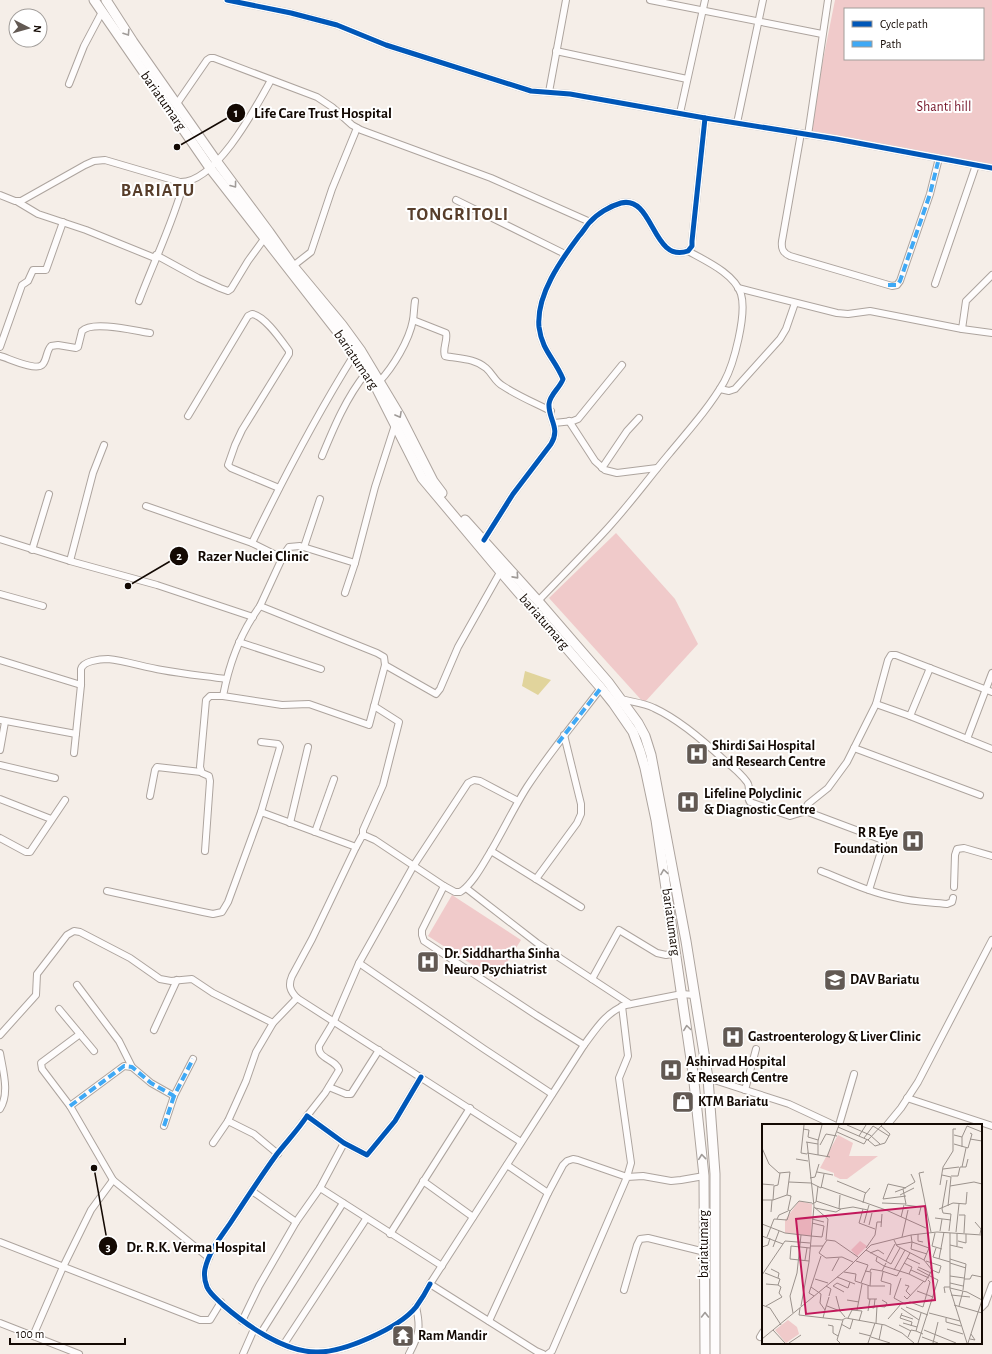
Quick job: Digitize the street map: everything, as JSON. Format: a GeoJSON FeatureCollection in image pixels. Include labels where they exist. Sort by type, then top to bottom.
{"type":"FeatureCollection","features":[{"type":"Feature","properties":{"kind":"main road","name":"bariatumarg"},"geometry":{"type":"LineString","coordinates":[[94,0],[213,165],[264,239],[354,355],[377,389],[422,478],[503,568],[613,703],[633,732],[640,751],[656,820],[694,1078],[704,1176],[705,1354]]}},
{"type":"Feature","properties":{"kind":"main road","name":"bariatumarg"},"geometry":{"type":"LineString","coordinates":[[106,0],[176,105],[213,165],[269,232],[293,266],[342,325],[361,351],[400,416],[433,481],[450,503],[484,540],[503,568],[538,601],[621,699],[638,723],[645,736],[651,755],[686,941],[708,1078],[715,1188],[715,1354]]}},
{"type":"Feature","properties":{"kind":"street"},"geometry":{"type":"LineString","coordinates":[[227,0],[291,13],[337,25],[386,45],[531,91],[570,94],[705,118],[808,134],[992,168]]}},
{"type":"Feature","properties":{"kind":"street"},"geometry":{"type":"LineString","coordinates":[[549,92],[566,0]]}},
{"type":"Feature","properties":{"kind":"street"},"geometry":{"type":"LineString","coordinates":[[650,0],[822,34]]}},
{"type":"Feature","properties":{"kind":"street"},"geometry":{"type":"LineString","coordinates":[[680,113],[705,0]]}},
{"type":"Feature","properties":{"kind":"street"},"geometry":{"type":"LineString","coordinates":[[737,123],[763,0]]}},
{"type":"Feature","properties":{"kind":"street"},"geometry":{"type":"LineString","coordinates":[[808,134],[828,0]]}},
{"type":"Feature","properties":{"kind":"street"},"geometry":{"type":"LineString","coordinates":[[69,84],[84,46],[102,12]]}},
{"type":"Feature","properties":{"kind":"street"},"geometry":{"type":"LineString","coordinates":[[556,51],[687,79]]}},
{"type":"Feature","properties":{"kind":"street"},"geometry":{"type":"LineString","coordinates":[[176,105],[207,60],[214,58],[316,97],[332,107],[357,128],[491,178],[590,222]]}},
{"type":"Feature","properties":{"kind":"street"},"geometry":{"type":"LineString","coordinates":[[18,202],[85,165],[100,160],[113,161],[175,181],[184,182],[195,178],[213,165],[242,129],[271,80]]}},
{"type":"Feature","properties":{"kind":"street"},"geometry":{"type":"LineString","coordinates":[[484,540],[513,494],[551,444],[555,436],[554,423],[549,403],[563,379],[543,344],[539,327],[539,316],[543,298],[556,269],[565,254],[590,222],[611,207],[628,202],[634,204],[640,209],[661,242],[667,248],[678,253],[688,251],[692,246],[705,118]]}},
{"type":"Feature","properties":{"kind":"street"},"geometry":{"type":"LineString","coordinates":[[293,266],[311,252],[332,189],[357,128]]}},
{"type":"Feature","properties":{"kind":"street"},"geometry":{"type":"LineString","coordinates":[[801,133],[782,241],[783,252],[790,256],[892,286],[897,285],[900,281],[930,194],[939,158]]}},
{"type":"Feature","properties":{"kind":"street"},"geometry":{"type":"LineString","coordinates":[[936,284],[976,165]]}},
{"type":"Feature","properties":{"kind":"street"},"geometry":{"type":"LineString","coordinates":[[139,301],[174,216],[184,182]]}},
{"type":"Feature","properties":{"kind":"street"},"geometry":{"type":"LineString","coordinates":[[0,195],[18,202],[30,210],[156,257],[228,291],[264,239]]}},
{"type":"Feature","properties":{"kind":"street"},"geometry":{"type":"LineString","coordinates":[[456,200],[565,254]]}},
{"type":"Feature","properties":{"kind":"street"},"geometry":{"type":"LineString","coordinates":[[0,347],[22,285],[28,281],[33,270],[46,270],[62,222]]}},
{"type":"Feature","properties":{"kind":"street"},"geometry":{"type":"LineString","coordinates":[[538,601],[608,528],[705,410],[725,380],[742,319],[742,299],[738,288],[725,273],[688,251]]}},
{"type":"Feature","properties":{"kind":"street"},"geometry":{"type":"LineString","coordinates":[[962,329],[966,301],[992,275]]}},
{"type":"Feature","properties":{"kind":"street"},"geometry":{"type":"LineString","coordinates":[[738,288],[837,313],[848,314],[870,311],[962,329],[992,333]]}},
{"type":"Feature","properties":{"kind":"street"},"geometry":{"type":"LineString","coordinates":[[379,382],[395,364],[413,320],[415,301]]}},
{"type":"Feature","properties":{"kind":"street"},"geometry":{"type":"LineString","coordinates":[[720,389],[729,391],[735,389],[780,339],[786,329],[795,303]]}},
{"type":"Feature","properties":{"kind":"street"},"geometry":{"type":"LineString","coordinates":[[188,416],[248,316],[253,314],[257,315],[273,330],[288,350],[289,354],[237,439],[228,465],[231,468],[279,488]]}},
{"type":"Feature","properties":{"kind":"street"},"geometry":{"type":"LineString","coordinates":[[413,320],[446,333],[445,356],[466,358],[483,366],[489,370],[496,381],[504,387],[550,410]]}},
{"type":"Feature","properties":{"kind":"street"},"geometry":{"type":"LineString","coordinates":[[0,356],[30,366],[38,367],[42,365],[51,346],[55,344],[76,348],[78,347],[81,333],[84,329],[101,326],[150,333]]}},
{"type":"Feature","properties":{"kind":"street"},"geometry":{"type":"LineString","coordinates":[[252,543],[279,488],[331,393],[354,355]]}},
{"type":"Feature","properties":{"kind":"street"},"geometry":{"type":"LineString","coordinates":[[554,423],[578,419],[622,365]]}},
{"type":"Feature","properties":{"kind":"street"},"geometry":{"type":"LineString","coordinates":[[322,456],[352,391],[366,373]]}},
{"type":"Feature","properties":{"kind":"street"},"geometry":{"type":"LineString","coordinates":[[602,468],[627,432],[639,418]]}},
{"type":"Feature","properties":{"kind":"street"},"geometry":{"type":"LineString","coordinates":[[569,421],[595,461],[602,468],[610,472],[617,473],[657,468]]}},
{"type":"Feature","properties":{"kind":"street"},"geometry":{"type":"LineString","coordinates":[[345,593],[355,563],[375,487],[395,425]]}},
{"type":"Feature","properties":{"kind":"street"},"geometry":{"type":"LineString","coordinates":[[70,561],[93,473],[104,445]]}},
{"type":"Feature","properties":{"kind":"street"},"geometry":{"type":"LineString","coordinates":[[32,550],[49,494]]}},
{"type":"Feature","properties":{"kind":"street"},"geometry":{"type":"LineString","coordinates":[[304,547],[320,499]]}},
{"type":"Feature","properties":{"kind":"street"},"geometry":{"type":"LineString","coordinates":[[146,506],[252,543],[282,558]]}},
{"type":"Feature","properties":{"kind":"street"},"geometry":{"type":"LineString","coordinates":[[0,539],[32,550],[157,585],[253,617]]}},
{"type":"Feature","properties":{"kind":"street"},"geometry":{"type":"LineString","coordinates":[[224,696],[226,679],[239,642],[260,606],[282,558],[289,547],[304,547],[355,563]]}},
{"type":"Feature","properties":{"kind":"street"},"geometry":{"type":"LineString","coordinates":[[385,665],[436,694],[440,689],[458,647],[503,568]]}},
{"type":"Feature","properties":{"kind":"street"},"geometry":{"type":"LineString","coordinates":[[0,594],[43,606]]}},
{"type":"Feature","properties":{"kind":"street"},"geometry":{"type":"LineString","coordinates":[[201,772],[206,700],[210,696],[224,696],[282,705],[309,704],[369,725],[385,665],[384,657],[378,653],[260,606]]}},
{"type":"Feature","properties":{"kind":"street"},"geometry":{"type":"LineString","coordinates":[[239,642],[321,669]]}},
{"type":"Feature","properties":{"kind":"street"},"geometry":{"type":"LineString","coordinates":[[803,812],[806,805],[823,793],[848,762],[876,704],[891,654],[989,691]]}},
{"type":"Feature","properties":{"kind":"street"},"geometry":{"type":"LineString","coordinates":[[74,753],[82,666],[97,660],[107,659],[174,672],[226,679]]}},
{"type":"Feature","properties":{"kind":"street"},"geometry":{"type":"LineString","coordinates":[[0,660],[81,685]]}},
{"type":"Feature","properties":{"kind":"street"},"geometry":{"type":"LineString","coordinates":[[910,716],[930,668]]}},
{"type":"Feature","properties":{"kind":"street"},"geometry":{"type":"LineString","coordinates":[[967,739],[989,691],[992,673]]}},
{"type":"Feature","properties":{"kind":"street"},"geometry":{"type":"LineString","coordinates":[[363,836],[375,840],[444,886],[458,892],[463,891],[491,851],[518,802],[564,736],[601,688]]}},
{"type":"Feature","properties":{"kind":"street"},"geometry":{"type":"LineString","coordinates":[[621,699],[653,707],[678,722],[696,736],[731,766],[748,783],[748,798],[750,802],[790,816],[803,812],[811,813],[882,841],[882,848],[869,890]]}},
{"type":"Feature","properties":{"kind":"street"},"geometry":{"type":"LineString","coordinates":[[876,704],[992,749]]}},
{"type":"Feature","properties":{"kind":"street"},"geometry":{"type":"LineString","coordinates":[[374,706],[399,722],[383,785],[363,830],[363,836],[356,847],[290,980],[290,989],[297,998],[521,1142]]}},
{"type":"Feature","properties":{"kind":"street"},"geometry":{"type":"LineString","coordinates":[[0,746],[2,721],[76,734]]}},
{"type":"Feature","properties":{"kind":"street"},"geometry":{"type":"LineString","coordinates":[[536,879],[577,823],[581,814],[580,796],[564,736]]}},
{"type":"Feature","properties":{"kind":"street"},"geometry":{"type":"LineString","coordinates":[[107,891],[208,913],[222,912],[228,902],[261,812],[280,747],[278,744],[261,742]]}},
{"type":"Feature","properties":{"kind":"street"},"geometry":{"type":"LineString","coordinates":[[290,823],[308,747]]}},
{"type":"Feature","properties":{"kind":"street"},"geometry":{"type":"LineString","coordinates":[[854,748],[980,795]]}},
{"type":"Feature","properties":{"kind":"street"},"geometry":{"type":"LineString","coordinates":[[0,766],[54,778]]}},
{"type":"Feature","properties":{"kind":"street"},"geometry":{"type":"LineString","coordinates":[[150,796],[155,770],[157,767],[201,772],[209,776],[210,781],[205,850]]}},
{"type":"Feature","properties":{"kind":"street"},"geometry":{"type":"LineString","coordinates":[[315,832],[334,779]]}},
{"type":"Feature","properties":{"kind":"street"},"geometry":{"type":"LineString","coordinates":[[518,802],[480,781],[471,781],[468,783],[414,865],[360,963],[334,1021],[319,1048],[321,1055],[340,1069],[306,1116],[298,1130],[278,1154],[252,1190],[211,1251],[205,1270],[207,1288],[220,1302],[254,1329],[284,1344],[304,1351],[317,1353],[349,1345],[382,1332],[401,1321],[416,1307],[584,1045],[608,1014],[617,1008],[630,1004],[682,994],[694,995]]}},
{"type":"Feature","properties":{"kind":"street"},"geometry":{"type":"LineString","coordinates":[[0,799],[51,819]]}},
{"type":"Feature","properties":{"kind":"street"},"geometry":{"type":"LineString","coordinates":[[0,838],[26,852],[30,852],[64,800]]}},
{"type":"Feature","properties":{"kind":"street"},"geometry":{"type":"LineString","coordinates":[[261,812],[356,847]]}},
{"type":"Feature","properties":{"kind":"street"},"geometry":{"type":"LineString","coordinates":[[954,887],[955,855],[957,849],[964,848],[992,856]]}},
{"type":"Feature","properties":{"kind":"street"},"geometry":{"type":"LineString","coordinates":[[491,851],[581,907]]}},
{"type":"Feature","properties":{"kind":"street"},"geometry":{"type":"LineString","coordinates":[[821,871],[869,890],[896,898],[947,904],[952,902],[953,898]]}},
{"type":"Feature","properties":{"kind":"street"},"geometry":{"type":"LineString","coordinates":[[444,886],[422,930],[424,941],[584,1045]]}},
{"type":"Feature","properties":{"kind":"street"},"geometry":{"type":"LineString","coordinates":[[466,888],[537,943],[630,1004]]}},
{"type":"Feature","properties":{"kind":"street"},"geometry":{"type":"LineString","coordinates":[[592,979],[619,930],[657,953],[666,955],[676,953]]}},
{"type":"Feature","properties":{"kind":"street"},"geometry":{"type":"LineString","coordinates":[[0,1035],[36,995],[37,974],[68,935],[74,931],[80,932],[130,958],[160,979],[166,981],[192,979],[213,993],[273,1023]]}},
{"type":"Feature","properties":{"kind":"street"},"geometry":{"type":"LineString","coordinates":[[888,1124],[907,1098],[921,1074],[992,940]]}},
{"type":"Feature","properties":{"kind":"street"},"geometry":{"type":"LineString","coordinates":[[674,941],[686,941]]}},
{"type":"Feature","properties":{"kind":"street"},"geometry":{"type":"LineString","coordinates":[[360,963],[465,1037],[552,1094]]}},
{"type":"Feature","properties":{"kind":"street"},"geometry":{"type":"LineString","coordinates":[[154,1030],[177,980]]}},
{"type":"Feature","properties":{"kind":"street"},"geometry":{"type":"LineString","coordinates":[[77,985],[119,1041],[132,1067],[151,1083],[174,1096]]}},
{"type":"Feature","properties":{"kind":"street"},"geometry":{"type":"LineString","coordinates":[[213,1143],[228,1120],[246,1081],[256,1052],[273,1023],[297,998]]}},
{"type":"Feature","properties":{"kind":"street"},"geometry":{"type":"LineString","coordinates":[[548,1354],[552,1351],[627,1177],[631,1163],[619,1078],[628,1056],[622,1006]]}},
{"type":"Feature","properties":{"kind":"street"},"geometry":{"type":"LineString","coordinates":[[59,1009],[94,1051]]}},
{"type":"Feature","properties":{"kind":"street"},"geometry":{"type":"LineString","coordinates":[[80,1034],[41,1063],[40,1066],[70,1106],[113,1180],[209,1258]]}},
{"type":"Feature","properties":{"kind":"street"},"geometry":{"type":"LineString","coordinates":[[745,1090],[756,1049]]}},
{"type":"Feature","properties":{"kind":"street"},"geometry":{"type":"LineString","coordinates":[[329,1086],[346,1094],[351,1094],[379,1050]]}},
{"type":"Feature","properties":{"kind":"street"},"geometry":{"type":"LineString","coordinates":[[0,1053],[5,1097],[0,1109]]}},
{"type":"Feature","properties":{"kind":"street"},"geometry":{"type":"LineString","coordinates":[[164,1126],[174,1096],[193,1059]]}},
{"type":"Feature","properties":{"kind":"street"},"geometry":{"type":"LineString","coordinates":[[70,1106],[122,1067],[132,1067]]}},
{"type":"Feature","properties":{"kind":"street"},"geometry":{"type":"LineString","coordinates":[[839,1124],[854,1074]]}},
{"type":"Feature","properties":{"kind":"street"},"geometry":{"type":"LineString","coordinates":[[306,1116],[344,1142],[367,1155],[395,1121],[422,1077]]}},
{"type":"Feature","properties":{"kind":"street"},"geometry":{"type":"LineString","coordinates":[[694,1078],[708,1078],[789,1104],[832,1124]]}},
{"type":"Feature","properties":{"kind":"street"},"geometry":{"type":"LineString","coordinates":[[907,1098],[992,1126]]}},
{"type":"Feature","properties":{"kind":"street"},"geometry":{"type":"LineString","coordinates":[[390,1234],[470,1108]]}},
{"type":"Feature","properties":{"kind":"street"},"geometry":{"type":"LineString","coordinates":[[228,1120],[254,1134],[278,1154]]}},
{"type":"Feature","properties":{"kind":"street"},"geometry":{"type":"LineString","coordinates":[[242,1321],[259,1286],[296,1222],[320,1188],[344,1142]]}},
{"type":"Feature","properties":{"kind":"street"},"geometry":{"type":"LineString","coordinates":[[489,1322],[548,1193],[563,1165],[567,1161],[573,1159],[578,1160],[627,1177],[643,1176],[671,1181],[704,1176]]}},
{"type":"Feature","properties":{"kind":"street"},"geometry":{"type":"LineString","coordinates":[[507,1165],[548,1193]]}},
{"type":"Feature","properties":{"kind":"street"},"geometry":{"type":"LineString","coordinates":[[33,1336],[63,1267],[91,1210],[113,1180]]}},
{"type":"Feature","properties":{"kind":"street"},"geometry":{"type":"LineString","coordinates":[[423,1181],[474,1217]]}},
{"type":"Feature","properties":{"kind":"street"},"geometry":{"type":"LineString","coordinates":[[320,1188],[442,1266]]}},
{"type":"Feature","properties":{"kind":"street"},"geometry":{"type":"LineString","coordinates":[[252,1190],[296,1222]]}},
{"type":"Feature","properties":{"kind":"street"},"geometry":{"type":"LineString","coordinates":[[261,1333],[343,1203]]}},
{"type":"Feature","properties":{"kind":"street"},"geometry":{"type":"LineString","coordinates":[[284,1344],[366,1218]]}},
{"type":"Feature","properties":{"kind":"street"},"geometry":{"type":"LineString","coordinates":[[624,1290],[640,1239],[648,1238],[705,1252]]}},
{"type":"Feature","properties":{"kind":"street"},"geometry":{"type":"LineString","coordinates":[[0,1242],[204,1321],[210,1320],[220,1302]]}},
{"type":"Feature","properties":{"kind":"street"},"geometry":{"type":"LineString","coordinates":[[430,1284],[489,1322],[543,1354]]}},
{"type":"Feature","properties":{"kind":"street"},"geometry":{"type":"LineString","coordinates":[[982,1307],[985,1304],[992,1284]]}},
{"type":"Feature","properties":{"kind":"street"},"geometry":{"type":"LineString","coordinates":[[409,1354],[419,1332],[419,1319],[416,1307]]}},
{"type":"Feature","properties":{"kind":"street"},"geometry":{"type":"LineString","coordinates":[[0,1323],[79,1354]]}},
{"type":"Feature","properties":{"kind":"street"},"geometry":{"type":"LineString","coordinates":[[243,1354],[254,1329]]}},
{"type":"Feature","properties":{"kind":"green space","name":"Shanti hill"},"geometry":{"type":"Polygon","coordinates":[[[835,0],[992,0],[992,164],[808,135],[835,0]]]}},
{"type":"Feature","properties":{"kind":"green space"},"geometry":{"type":"Polygon","coordinates":[[[616,533],[675,599],[698,644],[644,703],[549,598],[616,533]]]}},
{"type":"Feature","properties":{"kind":"green space"},"geometry":{"type":"Polygon","coordinates":[[[452,895],[521,940],[496,980],[428,936],[452,895]]]}},
{"type":"Feature","properties":{"kind":"shaded area"},"geometry":{"type":"Polygon","coordinates":[[[525,671],[551,680],[538,695],[522,686],[525,671]]]}},
{"type":"Feature","properties":{"kind":"marked path"},"geometry":{"type":"LineString","coordinates":[[888,285],[897,285],[900,281],[930,194],[939,158]]}},
{"type":"Feature","properties":{"kind":"marked path"},"geometry":{"type":"LineString","coordinates":[[558,743],[601,688]]}},
{"type":"Feature","properties":{"kind":"marked path"},"geometry":{"type":"LineString","coordinates":[[70,1106],[124,1066],[132,1067],[151,1083],[174,1096],[193,1059]]}},
{"type":"Feature","properties":{"kind":"marked path"},"geometry":{"type":"LineString","coordinates":[[164,1126],[174,1096]]}},
{"type":"Feature","properties":{"kind":"cycle path"},"geometry":{"type":"LineString","coordinates":[[227,0],[291,13],[337,25],[386,45],[531,91],[570,94],[836,139],[992,168]]}},
{"type":"Feature","properties":{"kind":"cycle path"},"geometry":{"type":"LineString","coordinates":[[484,540],[513,494],[554,438],[555,433],[549,404],[551,397],[563,379],[546,349],[539,327],[541,303],[551,278],[590,222],[596,216],[612,206],[621,203],[632,203],[640,209],[667,248],[676,252],[688,251],[692,246],[705,118]]}},
{"type":"Feature","properties":{"kind":"cycle path"},"geometry":{"type":"LineString","coordinates":[[421,1077],[395,1121],[367,1155],[344,1143],[307,1116],[271,1162],[216,1244],[209,1256],[205,1269],[205,1276],[208,1290],[232,1313],[254,1329],[291,1347],[304,1351],[316,1352],[327,1351],[355,1344],[384,1331],[408,1315],[416,1307],[430,1284]]}},
{"type":"Feature","properties":{"kind":"place","name":"Life Care Trust Hospital"},"geometry":{"type":"Point","coordinates":[177,147]}},
{"type":"Feature","properties":{"kind":"place","name":"Razer Nuclei Clinic"},"geometry":{"type":"Point","coordinates":[128,586]}},
{"type":"Feature","properties":{"kind":"place","name":"Shirdi Sai Hospital and Research Centre"},"geometry":{"type":"Point","coordinates":[697,754]}},
{"type":"Feature","properties":{"kind":"place","name":"Lifeline Polyclinic & Diagnostic Centre"},"geometry":{"type":"Point","coordinates":[688,802]}},
{"type":"Feature","properties":{"kind":"place","name":"R R Eye Foundation"},"geometry":{"type":"Point","coordinates":[913,841]}},
{"type":"Feature","properties":{"kind":"place","name":"Dr. Siddhartha Sinha Neuro Psychiatrist"},"geometry":{"type":"Point","coordinates":[428,962]}},
{"type":"Feature","properties":{"kind":"place","name":"DAV Bariatu"},"geometry":{"type":"Point","coordinates":[835,980]}},
{"type":"Feature","properties":{"kind":"place","name":"Gastroenterology & Liver Clinic"},"geometry":{"type":"Point","coordinates":[733,1037]}},
{"type":"Feature","properties":{"kind":"place","name":"Ashirvad Hospital & Research Centre"},"geometry":{"type":"Point","coordinates":[671,1070]}},
{"type":"Feature","properties":{"kind":"place","name":"KTM Bariatu"},"geometry":{"type":"Point","coordinates":[683,1102]}},
{"type":"Feature","properties":{"kind":"place","name":"Dr. R.K. Verma Hospital"},"geometry":{"type":"Point","coordinates":[94,1168]}},
{"type":"Feature","properties":{"kind":"place","name":"Ram Mandir"},"geometry":{"type":"Point","coordinates":[403,1336]}},
{"type":"Feature","properties":{"kind":"district","name":"BARIATU"},"geometry":{"type":"Point","coordinates":[158,191]}},
{"type":"Feature","properties":{"kind":"district","name":"TONGRITOLI"},"geometry":{"type":"Point","coordinates":[458,215]}}]}
